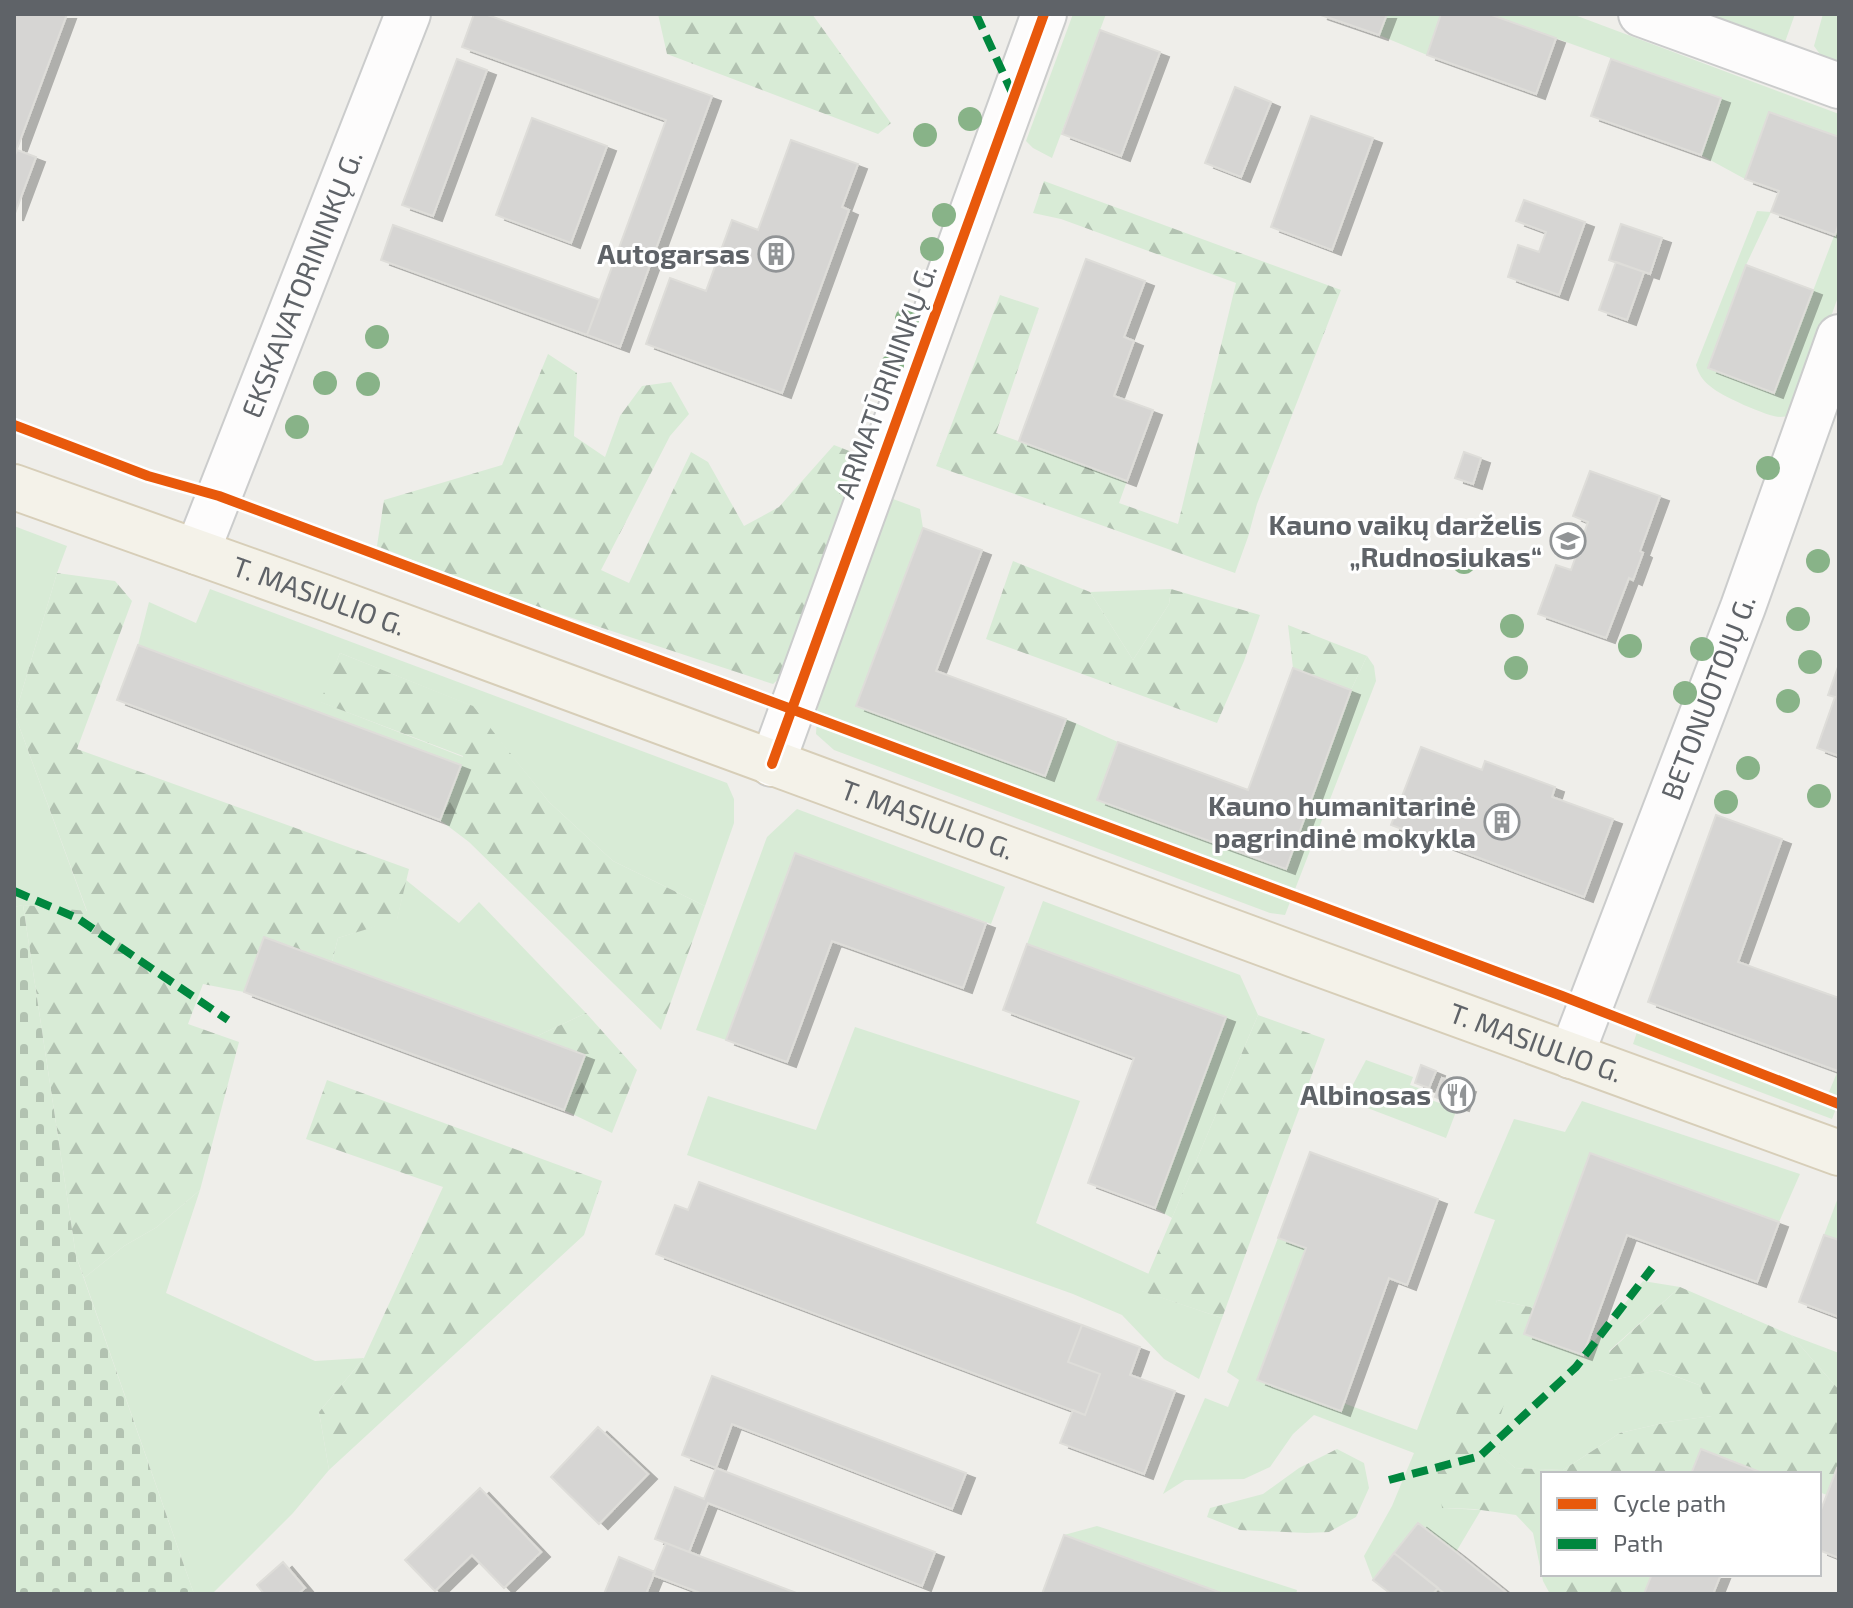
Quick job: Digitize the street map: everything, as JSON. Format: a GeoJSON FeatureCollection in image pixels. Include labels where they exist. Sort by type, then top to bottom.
{"type":"FeatureCollection","features":[{"type":"Feature","properties":{"kind":"main road","name":"T. MASIULIO G."},"geometry":{"type":"LineString","coordinates":[[14,487],[323,597],[1839,1153]]}},
{"type":"Feature","properties":{"kind":"street","name":"EKSKAVATORININKŲ G."},"geometry":{"type":"LineString","coordinates":[[197,552],[408,14]]}},
{"type":"Feature","properties":{"kind":"street","name":"ARMATŪRININKŲ G."},"geometry":{"type":"LineString","coordinates":[[772,764],[1044,14]]}},
{"type":"Feature","properties":{"kind":"street"},"geometry":{"type":"LineString","coordinates":[[1641,14],[1839,86]]}},
{"type":"Feature","properties":{"kind":"street","name":"BETONUOTOJŲ G."},"geometry":{"type":"LineString","coordinates":[[1571,1056],[1743,607],[1839,337]]}},
{"type":"Feature","properties":{"kind":"green space"},"geometry":{"type":"Polygon","coordinates":[[[658,14],[812,14],[891,123],[878,134],[667,54],[658,14]]]}},
{"type":"Feature","properties":{"kind":"green space"},"geometry":{"type":"Polygon","coordinates":[[[1073,14],[1106,14],[1052,158],[1026,141],[1073,14]]]}},
{"type":"Feature","properties":{"kind":"green space"},"geometry":{"type":"Polygon","coordinates":[[[1387,14],[1441,14],[1427,55],[1379,35],[1387,14]]]}},
{"type":"Feature","properties":{"kind":"green space"},"geometry":{"type":"Polygon","coordinates":[[[1489,14],[1572,14],[1839,114],[1839,137],[1769,112],[1745,179],[1701,155],[1721,98],[1489,14]]]}},
{"type":"Feature","properties":{"kind":"green space"},"geometry":{"type":"Polygon","coordinates":[[[1699,14],[1795,14],[1785,42],[1699,14]]]}},
{"type":"Feature","properties":{"kind":"green space"},"geometry":{"type":"Polygon","coordinates":[[[1823,14],[1839,14],[1839,65],[1822,57],[1814,46],[1823,14]]]}},
{"type":"Feature","properties":{"kind":"green space"},"geometry":{"type":"Polygon","coordinates":[[[1044,181],[1341,290],[1257,504],[1235,573],[936,466],[1000,295],[1039,308],[996,433],[1127,481],[1119,503],[1178,524],[1236,283],[1061,219],[1033,213],[1044,181]]]}},
{"type":"Feature","properties":{"kind":"green space"},"geometry":{"type":"Polygon","coordinates":[[[1757,211],[1771,212],[1746,265],[1708,368],[1774,393],[1839,223],[1839,294],[1798,410],[1783,417],[1755,410],[1715,390],[1699,374],[1696,365],[1757,211]]]}},
{"type":"Feature","properties":{"kind":"green space"},"geometry":{"type":"Polygon","coordinates":[[[548,354],[577,373],[574,436],[605,457],[620,416],[642,386],[671,382],[689,414],[670,436],[601,570],[629,583],[691,452],[708,462],[744,526],[779,507],[834,445],[867,458],[794,665],[773,684],[502,595],[377,546],[384,500],[502,465],[548,354]]]}},
{"type":"Feature","properties":{"kind":"green space"},"geometry":{"type":"Polygon","coordinates":[[[893,499],[920,509],[923,528],[856,706],[1044,776],[1066,719],[1118,742],[1098,800],[1286,868],[1351,690],[1367,656],[1374,666],[1376,681],[1285,915],[1270,913],[834,750],[816,734],[818,701],[893,499]]]}},
{"type":"Feature","properties":{"kind":"green space"},"geometry":{"type":"Polygon","coordinates":[[[14,526],[67,546],[15,715],[87,912],[23,905],[14,907],[14,526]]]}},
{"type":"Feature","properties":{"kind":"green space"},"geometry":{"type":"Polygon","coordinates":[[[1013,561],[1090,592],[1133,660],[1169,604],[1171,589],[1260,615],[1217,723],[986,639],[1013,561]]]}},
{"type":"Feature","properties":{"kind":"green space"},"geometry":{"type":"Polygon","coordinates":[[[57,573],[115,581],[132,601],[77,749],[409,869],[397,920],[338,938],[332,962],[264,937],[244,992],[203,984],[188,1024],[239,1042],[200,1190],[157,1227],[124,1246],[84,1278],[76,1256],[23,905],[87,911],[15,715],[57,573]]]}},
{"type":"Feature","properties":{"kind":"green space"},"geometry":{"type":"Polygon","coordinates":[[[210,589],[727,783],[734,799],[734,823],[705,906],[613,861],[549,802],[472,706],[340,653],[321,702],[463,757],[461,765],[138,645],[149,602],[196,623],[210,589]]]}},
{"type":"Feature","properties":{"kind":"green space"},"geometry":{"type":"Polygon","coordinates":[[[1171,589],[1169,604],[1133,660],[1090,592],[1171,589]]]}},
{"type":"Feature","properties":{"kind":"green space"},"geometry":{"type":"Polygon","coordinates":[[[1288,625],[1367,656],[1351,690],[1293,668],[1288,625]]]}},
{"type":"Feature","properties":{"kind":"green space"},"geometry":{"type":"Polygon","coordinates":[[[340,653],[473,706],[549,802],[613,861],[705,906],[661,1030],[469,842],[440,820],[463,756],[320,702],[340,653]]]}},
{"type":"Feature","properties":{"kind":"green space"},"geometry":{"type":"Polygon","coordinates":[[[797,809],[1005,887],[991,924],[795,853],[726,1040],[696,1030],[767,837],[797,809]]]}},
{"type":"Feature","properties":{"kind":"green space"},"geometry":{"type":"Polygon","coordinates":[[[406,880],[459,923],[479,902],[586,1013],[535,1037],[332,962],[338,938],[397,919],[406,880]]]}},
{"type":"Feature","properties":{"kind":"green space"},"geometry":{"type":"Polygon","coordinates":[[[1043,901],[1240,975],[1258,1015],[1172,1218],[1155,1208],[1225,1017],[1027,944],[1043,901]]]}},
{"type":"Feature","properties":{"kind":"green space"},"geometry":{"type":"Polygon","coordinates":[[[23,905],[76,1256],[194,1594],[14,1594],[14,907],[23,905]]]}},
{"type":"Feature","properties":{"kind":"green space"},"geometry":{"type":"Polygon","coordinates":[[[586,1013],[637,1070],[612,1133],[564,1110],[584,1055],[535,1037],[586,1013]]]}},
{"type":"Feature","properties":{"kind":"green space"},"geometry":{"type":"Polygon","coordinates":[[[1258,1015],[1325,1039],[1222,1318],[1141,1291],[1258,1015]]]}},
{"type":"Feature","properties":{"kind":"green space"},"geometry":{"type":"Polygon","coordinates":[[[1639,1026],[1826,1099],[1839,1068],[1839,1101],[1832,1119],[1633,1044],[1639,1026]]]}},
{"type":"Feature","properties":{"kind":"green space"},"geometry":{"type":"Polygon","coordinates":[[[855,1027],[1080,1101],[1036,1223],[1149,1274],[1142,1291],[1222,1318],[1199,1379],[1164,1359],[1122,1315],[1073,1294],[687,1155],[708,1096],[816,1130],[855,1027]]]}},
{"type":"Feature","properties":{"kind":"green space"},"geometry":{"type":"Polygon","coordinates":[[[1366,1060],[1413,1077],[1410,1085],[1430,1092],[1428,1099],[1457,1109],[1446,1138],[1351,1099],[1349,1092],[1366,1060]]]}},
{"type":"Feature","properties":{"kind":"green space"},"geometry":{"type":"Polygon","coordinates":[[[327,1080],[602,1181],[584,1235],[329,1470],[319,1412],[364,1358],[443,1187],[306,1139],[327,1080]]]}},
{"type":"Feature","properties":{"kind":"green space"},"geometry":{"type":"Polygon","coordinates":[[[1582,1101],[1800,1174],[1779,1222],[1590,1153],[1534,1308],[1497,1300],[1443,1508],[1481,1510],[1456,1552],[1418,1523],[1373,1580],[1364,1556],[1392,1506],[1414,1453],[1314,1415],[1293,1434],[1270,1467],[1244,1479],[1185,1480],[1163,1494],[1205,1398],[1228,1407],[1239,1380],[1227,1372],[1278,1238],[1306,1248],[1257,1380],[1343,1403],[1417,1430],[1495,1220],[1474,1213],[1514,1119],[1565,1132],[1582,1101]]]}},
{"type":"Feature","properties":{"kind":"green space"},"geometry":{"type":"Polygon","coordinates":[[[200,1190],[166,1293],[315,1361],[364,1358],[319,1412],[329,1470],[293,1513],[212,1594],[194,1594],[84,1278],[124,1246],[157,1227],[200,1190]]]}},
{"type":"Feature","properties":{"kind":"green space"},"geometry":{"type":"Polygon","coordinates":[[[1839,1195],[1839,1240],[1824,1235],[1839,1195]]]}},
{"type":"Feature","properties":{"kind":"green space"},"geometry":{"type":"Polygon","coordinates":[[[1643,1281],[1680,1287],[1609,1351],[1609,1381],[1658,1370],[1699,1385],[1713,1416],[1620,1433],[1563,1470],[1515,1468],[1490,1446],[1524,1334],[1583,1355],[1643,1281]]]}},
{"type":"Feature","properties":{"kind":"green space"},"geometry":{"type":"Polygon","coordinates":[[[1680,1287],[1791,1335],[1839,1390],[1839,1469],[1827,1495],[1821,1493],[1821,1472],[1761,1472],[1701,1449],[1692,1472],[1541,1472],[1541,1571],[1533,1533],[1516,1515],[1442,1508],[1437,1467],[1497,1300],[1534,1308],[1491,1446],[1515,1468],[1563,1470],[1620,1433],[1712,1416],[1699,1385],[1659,1370],[1609,1381],[1609,1352],[1680,1287]]]}},
{"type":"Feature","properties":{"kind":"green space"},"geometry":{"type":"Polygon","coordinates":[[[1791,1335],[1839,1353],[1839,1390],[1791,1335]]]}},
{"type":"Feature","properties":{"kind":"green space"},"geometry":{"type":"Polygon","coordinates":[[[1337,1449],[1364,1463],[1369,1488],[1356,1517],[1329,1532],[1240,1530],[1207,1517],[1210,1508],[1263,1494],[1299,1468],[1337,1449]]]}},
{"type":"Feature","properties":{"kind":"green space"},"geometry":{"type":"Polygon","coordinates":[[[1097,1526],[1297,1590],[1296,1594],[1224,1594],[1064,1535],[1097,1526]]]}},
{"type":"Feature","properties":{"kind":"green space"},"geometry":{"type":"Polygon","coordinates":[[[1542,1576],[1651,1576],[1644,1594],[1550,1594],[1542,1576]]]}},
{"type":"Feature","properties":{"kind":"building"},"geometry":{"type":"Polygon","coordinates":[[[14,14],[67,14],[14,157],[14,14]]]}},
{"type":"Feature","properties":{"kind":"building"},"geometry":{"type":"Polygon","coordinates":[[[474,14],[485,14],[712,96],[620,347],[587,335],[666,120],[462,47],[474,14]]]}},
{"type":"Feature","properties":{"kind":"building"},"geometry":{"type":"Polygon","coordinates":[[[1318,14],[1387,14],[1379,35],[1318,14]]]}},
{"type":"Feature","properties":{"kind":"building"},"geometry":{"type":"Polygon","coordinates":[[[1441,14],[1489,14],[1556,38],[1536,94],[1427,55],[1441,14]]]}},
{"type":"Feature","properties":{"kind":"building"},"geometry":{"type":"Polygon","coordinates":[[[1100,30],[1160,52],[1121,156],[1062,134],[1100,30]]]}},
{"type":"Feature","properties":{"kind":"building"},"geometry":{"type":"Polygon","coordinates":[[[457,59],[487,70],[433,216],[402,205],[457,59]]]}},
{"type":"Feature","properties":{"kind":"building"},"geometry":{"type":"Polygon","coordinates":[[[1611,59],[1721,98],[1701,155],[1591,116],[1611,59]]]}},
{"type":"Feature","properties":{"kind":"building"},"geometry":{"type":"Polygon","coordinates":[[[1235,87],[1271,102],[1241,177],[1205,163],[1235,87]]]}},
{"type":"Feature","properties":{"kind":"building"},"geometry":{"type":"Polygon","coordinates":[[[1769,112],[1839,137],[1839,223],[1835,235],[1771,212],[1779,191],[1745,179],[1769,112]]]}},
{"type":"Feature","properties":{"kind":"building"},"geometry":{"type":"Polygon","coordinates":[[[1311,116],[1373,138],[1332,250],[1271,227],[1311,116]]]}},
{"type":"Feature","properties":{"kind":"building"},"geometry":{"type":"Polygon","coordinates":[[[532,118],[607,146],[571,243],[496,215],[532,118]]]}},
{"type":"Feature","properties":{"kind":"building","name":"Autogarsas"},"geometry":{"type":"Polygon","coordinates":[[[791,140],[858,164],[842,207],[849,210],[782,393],[646,344],[670,278],[706,291],[732,220],[758,230],[791,140]]]}},
{"type":"Feature","properties":{"kind":"building"},"geometry":{"type":"Polygon","coordinates":[[[17,150],[36,157],[14,216],[14,157],[17,150]]]}},
{"type":"Feature","properties":{"kind":"building"},"geometry":{"type":"Polygon","coordinates":[[[1524,200],[1585,222],[1559,295],[1508,277],[1518,245],[1539,252],[1546,232],[1516,221],[1524,200]]]}},
{"type":"Feature","properties":{"kind":"building"},"geometry":{"type":"Polygon","coordinates":[[[1621,224],[1662,238],[1650,274],[1609,260],[1621,224]]]}},
{"type":"Feature","properties":{"kind":"building"},"geometry":{"type":"Polygon","coordinates":[[[393,225],[600,300],[587,335],[381,260],[393,225]]]}},
{"type":"Feature","properties":{"kind":"building"},"geometry":{"type":"Polygon","coordinates":[[[1086,259],[1145,281],[1124,337],[1134,341],[1114,396],[1153,410],[1127,481],[1019,441],[1086,259]]]}},
{"type":"Feature","properties":{"kind":"building"},"geometry":{"type":"Polygon","coordinates":[[[1616,262],[1644,272],[1627,320],[1599,310],[1616,262]]]}},
{"type":"Feature","properties":{"kind":"building"},"geometry":{"type":"Polygon","coordinates":[[[1746,265],[1813,290],[1774,393],[1708,368],[1746,265]]]}},
{"type":"Feature","properties":{"kind":"building"},"geometry":{"type":"Polygon","coordinates":[[[1464,452],[1481,458],[1473,484],[1455,478],[1464,452]]]}},
{"type":"Feature","properties":{"kind":"building"},"geometry":{"type":"Polygon","coordinates":[[[1590,471],[1660,496],[1633,580],[1629,578],[1606,638],[1538,614],[1556,565],[1571,570],[1588,522],[1573,516],[1590,471]]]}},
{"type":"Feature","properties":{"kind":"building"},"geometry":{"type":"Polygon","coordinates":[[[923,528],[982,550],[936,671],[1066,719],[1045,776],[856,706],[923,528]]]}},
{"type":"Feature","properties":{"kind":"building"},"geometry":{"type":"Polygon","coordinates":[[[138,645],[461,765],[440,820],[117,700],[138,645]]]}},
{"type":"Feature","properties":{"kind":"building"},"geometry":{"type":"Polygon","coordinates":[[[1839,664],[1839,756],[1817,748],[1835,697],[1828,695],[1839,664]]]}},
{"type":"Feature","properties":{"kind":"building"},"geometry":{"type":"Polygon","coordinates":[[[1293,668],[1351,690],[1286,869],[1097,800],[1118,742],[1248,790],[1293,668]]]}},
{"type":"Feature","properties":{"kind":"building","name":"Kauno humanitarinė pagrindinė mokykla"},"geometry":{"type":"Polygon","coordinates":[[[1421,747],[1482,770],[1485,761],[1555,787],[1552,797],[1613,819],[1584,897],[1391,825],[1421,747]]]}},
{"type":"Feature","properties":{"kind":"building"},"geometry":{"type":"Polygon","coordinates":[[[1716,815],[1782,839],[1738,962],[1839,998],[1838,1071],[1648,1002],[1716,815]]]}},
{"type":"Feature","properties":{"kind":"building"},"geometry":{"type":"Polygon","coordinates":[[[795,853],[986,923],[963,988],[832,941],[787,1062],[726,1040],[795,853]]]}},
{"type":"Feature","properties":{"kind":"building"},"geometry":{"type":"Polygon","coordinates":[[[264,937],[585,1055],[564,1110],[244,992],[264,937]]]}},
{"type":"Feature","properties":{"kind":"building"},"geometry":{"type":"Polygon","coordinates":[[[1027,944],[1226,1017],[1155,1208],[1088,1183],[1134,1058],[1003,1010],[1027,944]]]}},
{"type":"Feature","properties":{"kind":"building"},"geometry":{"type":"Polygon","coordinates":[[[1421,1065],[1436,1071],[1429,1088],[1415,1083],[1421,1065]]]}},
{"type":"Feature","properties":{"kind":"building"},"geometry":{"type":"Polygon","coordinates":[[[1442,1078],[1467,1087],[1460,1106],[1435,1097],[1442,1078]]]}},
{"type":"Feature","properties":{"kind":"building"},"geometry":{"type":"Polygon","coordinates":[[[1310,1152],[1438,1199],[1407,1285],[1389,1278],[1341,1411],[1257,1380],[1306,1248],[1278,1238],[1310,1152]]]}},
{"type":"Feature","properties":{"kind":"building"},"geometry":{"type":"Polygon","coordinates":[[[1590,1153],[1779,1222],[1757,1282],[1627,1235],[1583,1355],[1524,1334],[1590,1153]]]}},
{"type":"Feature","properties":{"kind":"building"},"geometry":{"type":"Polygon","coordinates":[[[699,1182],[1082,1325],[1068,1362],[1100,1374],[1085,1415],[656,1254],[675,1205],[688,1210],[699,1182]]]}},
{"type":"Feature","properties":{"kind":"building"},"geometry":{"type":"Polygon","coordinates":[[[1824,1235],[1839,1240],[1839,1317],[1799,1302],[1824,1235]]]}},
{"type":"Feature","properties":{"kind":"building"},"geometry":{"type":"Polygon","coordinates":[[[1082,1325],[1140,1347],[1130,1375],[1175,1391],[1144,1474],[1060,1443],[1073,1410],[1085,1415],[1100,1374],[1068,1362],[1082,1325]]]}},
{"type":"Feature","properties":{"kind":"building"},"geometry":{"type":"Polygon","coordinates":[[[712,1376],[966,1473],[952,1509],[732,1424],[716,1468],[682,1455],[712,1376]]]}},
{"type":"Feature","properties":{"kind":"building"},"geometry":{"type":"Polygon","coordinates":[[[598,1427],[648,1474],[599,1524],[551,1477],[598,1427]]]}},
{"type":"Feature","properties":{"kind":"building"},"geometry":{"type":"Polygon","coordinates":[[[1701,1449],[1760,1472],[1692,1472],[1701,1449]]]}},
{"type":"Feature","properties":{"kind":"building"},"geometry":{"type":"Polygon","coordinates":[[[716,1468],[935,1552],[922,1586],[708,1503],[689,1552],[655,1539],[675,1487],[704,1499],[716,1468]]]}},
{"type":"Feature","properties":{"kind":"building"},"geometry":{"type":"Polygon","coordinates":[[[1837,1468],[1839,1558],[1821,1551],[1821,1510],[1837,1468]]]}},
{"type":"Feature","properties":{"kind":"building"},"geometry":{"type":"Polygon","coordinates":[[[480,1488],[541,1552],[504,1588],[472,1555],[435,1591],[405,1560],[480,1488]]]}},
{"type":"Feature","properties":{"kind":"building"},"geometry":{"type":"Polygon","coordinates":[[[1418,1523],[1508,1594],[1445,1594],[1394,1553],[1418,1523]]]}},
{"type":"Feature","properties":{"kind":"building"},"geometry":{"type":"Polygon","coordinates":[[[1064,1535],[1224,1594],[1042,1594],[1064,1535]]]}},
{"type":"Feature","properties":{"kind":"building"},"geometry":{"type":"Polygon","coordinates":[[[666,1543],[799,1594],[703,1594],[653,1575],[666,1543]]]}},
{"type":"Feature","properties":{"kind":"building"},"geometry":{"type":"Polygon","coordinates":[[[1394,1553],[1438,1588],[1433,1594],[1391,1594],[1373,1580],[1394,1553]]]}},
{"type":"Feature","properties":{"kind":"building"},"geometry":{"type":"Polygon","coordinates":[[[619,1557],[655,1572],[646,1594],[604,1594],[619,1557]]]}},
{"type":"Feature","properties":{"kind":"building"},"geometry":{"type":"Polygon","coordinates":[[[283,1562],[305,1588],[298,1594],[264,1594],[257,1585],[283,1562]]]}},
{"type":"Feature","properties":{"kind":"building"},"geometry":{"type":"Polygon","coordinates":[[[1651,1576],[1720,1576],[1713,1594],[1644,1594],[1651,1576]]]}},
{"type":"Feature","properties":{"kind":"marked path"},"geometry":{"type":"LineString","coordinates":[[976,14],[1014,97]]}},
{"type":"Feature","properties":{"kind":"marked path"},"geometry":{"type":"LineString","coordinates":[[14,891],[77,918],[228,1020]]}},
{"type":"Feature","properties":{"kind":"marked path"},"geometry":{"type":"LineString","coordinates":[[1389,1480],[1480,1456],[1576,1367],[1652,1268]]}},
{"type":"Feature","properties":{"kind":"cycle path"},"geometry":{"type":"LineString","coordinates":[[772,764],[1044,14]]}},
{"type":"Feature","properties":{"kind":"cycle path"},"geometry":{"type":"LineString","coordinates":[[14,425],[148,476],[219,496],[1562,996],[1839,1104]]}},
{"type":"Feature","properties":{"kind":"place","name":"Autogarsas"},"geometry":{"type":"Point","coordinates":[776,254]}},
{"type":"Feature","properties":{"kind":"place","name":"Kauno vaikų darželis „Rudnosiukas“"},"geometry":{"type":"Point","coordinates":[1568,541]}},
{"type":"Feature","properties":{"kind":"place","name":"Kauno humanitarinė pagrindinė mokykla"},"geometry":{"type":"Point","coordinates":[1502,822]}},
{"type":"Feature","properties":{"kind":"place","name":"Albinosas"},"geometry":{"type":"Point","coordinates":[1457,1095]}}]}
